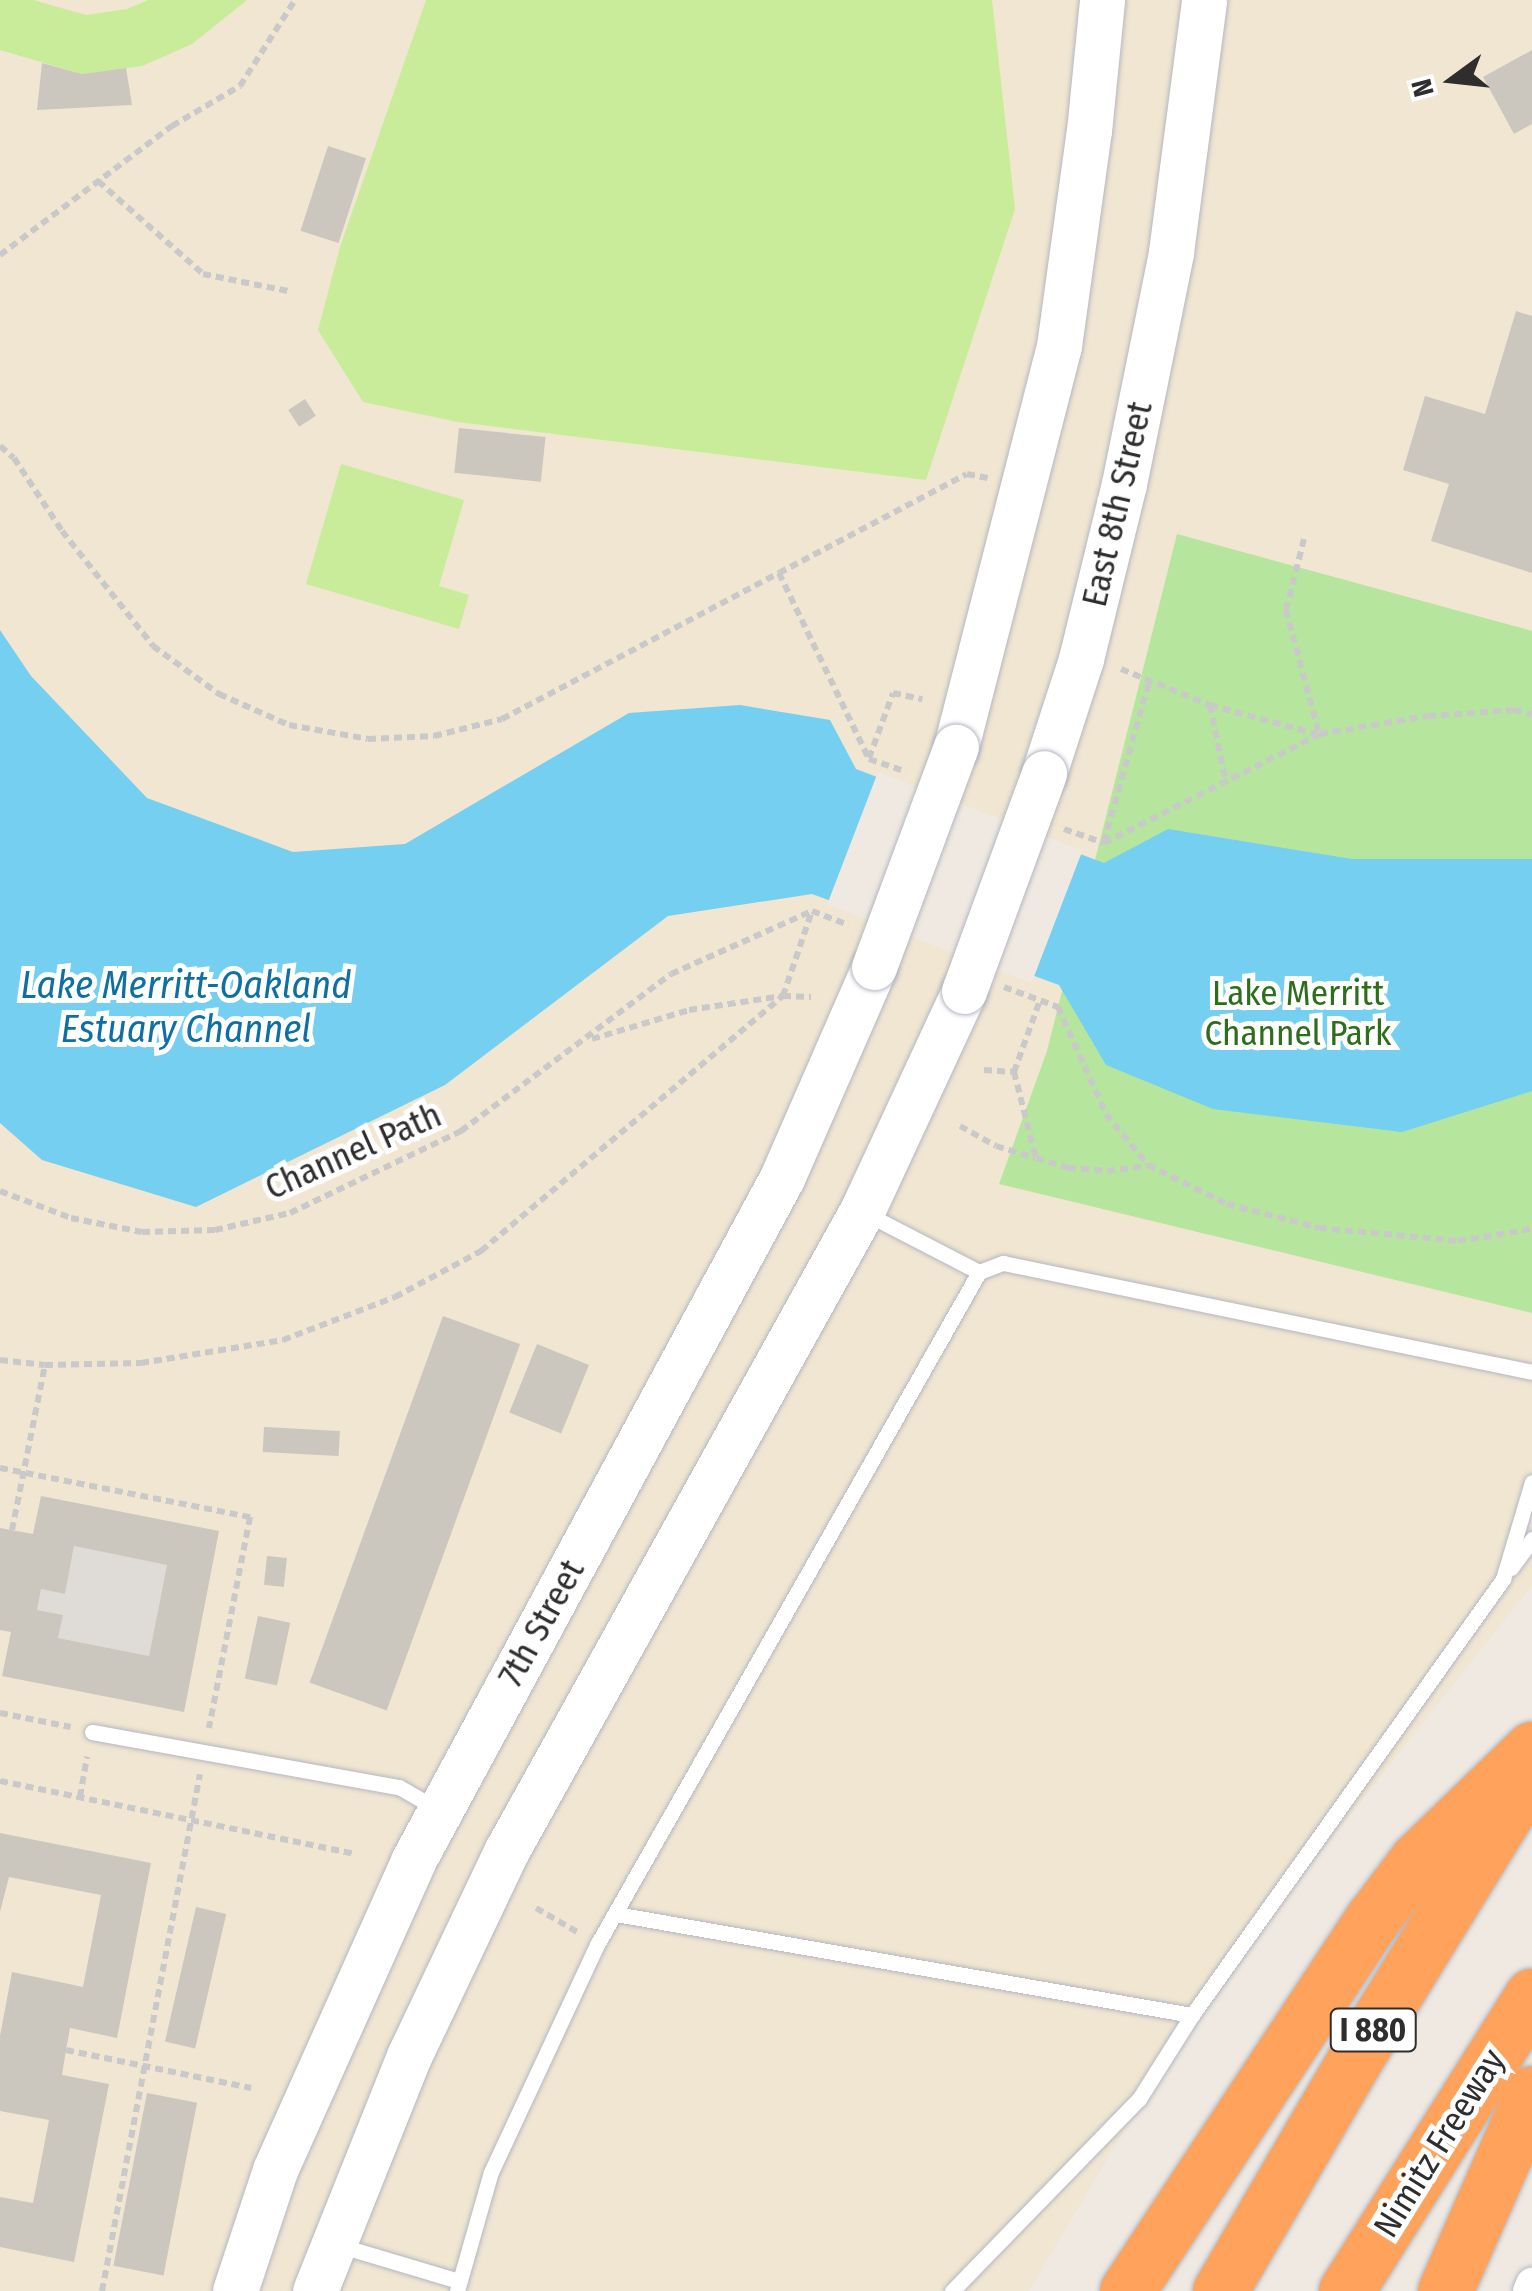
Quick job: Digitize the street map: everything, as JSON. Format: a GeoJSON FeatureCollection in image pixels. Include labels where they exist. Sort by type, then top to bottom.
{"type":"FeatureCollection","features":[{"type":"Feature","properties":{"kind":"highway"},"geometry":{"type":"LineString","coordinates":[[1127,2291],[1374,1918],[1418,1860],[1532,1749]]}},
{"type":"Feature","properties":{"kind":"highway","name":"I 880"},"geometry":{"type":"LineString","coordinates":[[1220,2291],[1358,2054],[1532,1772]]}},
{"type":"Feature","properties":{"kind":"highway","name":"Nimitz Freeway"},"geometry":{"type":"LineString","coordinates":[[1346,2291],[1532,1996]]}},
{"type":"Feature","properties":{"kind":"highway"},"geometry":{"type":"LineString","coordinates":[[1444,2291],[1532,2093]]}},
{"type":"Feature","properties":{"kind":"main road"},"geometry":{"type":"LineString","coordinates":[[1022,487],[1059,346],[1090,131],[1102,0]]}},
{"type":"Feature","properties":{"kind":"main road","name":"East 8th Street"},"geometry":{"type":"LineString","coordinates":[[862,1211],[964,991],[1081,659],[1124,484],[1171,252],[1204,0]]}},
{"type":"Feature","properties":{"kind":"main road","name":"7th Street"},"geometry":{"type":"LineString","coordinates":[[235,2291],[275,2170],[438,1810],[782,1178],[874,967],[956,747],[1022,487]]}},
{"type":"Feature","properties":{"kind":"main road"},"geometry":{"type":"LineString","coordinates":[[315,2291],[410,2054],[507,1850],[862,1211]]}},
{"type":"Feature","properties":{"kind":"lane"},"geometry":{"type":"LineString","coordinates":[[862,1211],[979,1272]]}},
{"type":"Feature","properties":{"kind":"lane"},"geometry":{"type":"LineString","coordinates":[[332,2243],[458,2286],[491,2172],[598,1943],[979,1272],[1003,1263],[1532,1372]]}},
{"type":"Feature","properties":{"kind":"lane"},"geometry":{"type":"LineString","coordinates":[[1502,1579],[1532,1482]]}},
{"type":"Feature","properties":{"kind":"lane"},"geometry":{"type":"LineString","coordinates":[[952,2291],[1139,2099],[1192,2015],[1532,1539]]}},
{"type":"Feature","properties":{"kind":"lane"},"geometry":{"type":"LineString","coordinates":[[86,1731],[400,1787],[438,1810]]}},
{"type":"Feature","properties":{"kind":"lane"},"geometry":{"type":"LineString","coordinates":[[616,1914],[1192,2015]]}},
{"type":"Feature","properties":{"kind":"path"},"geometry":{"type":"LineString","coordinates":[[0,255],[172,126],[240,86],[296,0]]}},
{"type":"Feature","properties":{"kind":"path"},"geometry":{"type":"LineString","coordinates":[[98,181],[203,274],[288,291]]}},
{"type":"Feature","properties":{"kind":"path"},"geometry":{"type":"LineString","coordinates":[[0,446],[14,458],[62,531],[152,646],[219,694],[289,725],[368,738],[434,736],[502,719],[967,474],[1022,487]]}},
{"type":"Feature","properties":{"kind":"path"},"geometry":{"type":"LineString","coordinates":[[1304,538],[1286,610],[1320,734]]}},
{"type":"Feature","properties":{"kind":"path"},"geometry":{"type":"LineString","coordinates":[[778,573],[868,759],[923,778]]}},
{"type":"Feature","properties":{"kind":"path"},"geometry":{"type":"LineString","coordinates":[[1081,659],[1150,678],[1210,705],[1320,734]]}},
{"type":"Feature","properties":{"kind":"path"},"geometry":{"type":"LineString","coordinates":[[1104,843],[1150,678]]}},
{"type":"Feature","properties":{"kind":"path"},"geometry":{"type":"LineString","coordinates":[[868,759],[894,693],[922,700]]}},
{"type":"Feature","properties":{"kind":"path"},"geometry":{"type":"LineString","coordinates":[[1210,705],[1226,782]]}},
{"type":"Feature","properties":{"kind":"path"},"geometry":{"type":"LineString","coordinates":[[1050,824],[1104,843],[1320,734],[1428,716],[1514,710],[1532,714]]}},
{"type":"Feature","properties":{"kind":"path","name":"Channel Path"},"geometry":{"type":"LineString","coordinates":[[0,1191],[71,1218],[142,1232],[215,1230],[290,1213],[461,1131],[671,974],[812,911],[783,996]]}},
{"type":"Feature","properties":{"kind":"path"},"geometry":{"type":"LineString","coordinates":[[0,1360],[45,1364],[141,1363],[283,1340],[395,1296],[481,1252],[783,996]]}},
{"type":"Feature","properties":{"kind":"path","name":"Channel Path"},"geometry":{"type":"LineString","coordinates":[[586,1041],[689,1010],[783,996],[811,997]]}},
{"type":"Feature","properties":{"kind":"path"},"geometry":{"type":"LineString","coordinates":[[1036,1158],[1014,1072],[1040,1000],[1058,1007],[1106,1114],[1148,1166],[1227,1204],[1320,1228],[1458,1241],[1532,1229]]}},
{"type":"Feature","properties":{"kind":"path"},"geometry":{"type":"LineString","coordinates":[[984,1070],[1014,1072]]}},
{"type":"Feature","properties":{"kind":"path"},"geometry":{"type":"LineString","coordinates":[[960,1126],[996,1146],[1068,1168],[1107,1171],[1148,1166]]}},
{"type":"Feature","properties":{"kind":"path"},"geometry":{"type":"LineString","coordinates":[[12,1530],[45,1364]]}},
{"type":"Feature","properties":{"kind":"path"},"geometry":{"type":"LineString","coordinates":[[0,1468],[250,1517],[102,2291]]}},
{"type":"Feature","properties":{"kind":"path"},"geometry":{"type":"LineString","coordinates":[[0,1713],[86,1731]]}},
{"type":"Feature","properties":{"kind":"path"},"geometry":{"type":"LineString","coordinates":[[0,1781],[357,1854]]}},
{"type":"Feature","properties":{"kind":"path"},"geometry":{"type":"LineString","coordinates":[[536,1908],[598,1943]]}},
{"type":"Feature","properties":{"kind":"path"},"geometry":{"type":"LineString","coordinates":[[66,2050],[252,2088]]}},
{"type":"Feature","properties":{"kind":"shaded area"},"geometry":{"type":"Polygon","coordinates":[[[0,0],[1532,0],[1532,1585],[1192,2015],[1029,2291],[0,2291],[0,0]]]}},
{"type":"Feature","properties":{"kind":"shaded area"},"geometry":{"type":"Polygon","coordinates":[[[74,1546],[167,1565],[149,1656],[58,1638],[62,1615],[37,1610],[41,1589],[65,1594],[74,1546]]]}},
{"type":"Feature","properties":{"kind":"green space"},"geometry":{"type":"Polygon","coordinates":[[[0,0],[33,0],[86,15],[127,9],[148,0],[247,0],[192,44],[142,66],[82,74],[0,50],[0,0]]]}},
{"type":"Feature","properties":{"kind":"green space"},"geometry":{"type":"Polygon","coordinates":[[[426,0],[992,0],[1015,209],[926,480],[458,422],[363,402],[318,330],[340,247],[426,0]]]}},
{"type":"Feature","properties":{"kind":"green space"},"geometry":{"type":"Polygon","coordinates":[[[341,464],[464,500],[439,586],[469,595],[459,629],[306,584],[341,464]]]}},
{"type":"Feature","properties":{"kind":"green space","name":"Lake Merritt Channel Park"},"geometry":{"type":"Polygon","coordinates":[[[1177,534],[1532,631],[1532,1313],[999,1184],[1047,1051],[1177,534]]]}},
{"type":"Feature","properties":{"kind":"water","name":"Lake Merritt-Oakland Estuary Channel"},"geometry":{"type":"Polygon","coordinates":[[[0,630],[31,676],[147,798],[293,852],[405,844],[629,713],[740,705],[830,720],[856,769],[1104,863],[1168,829],[1352,859],[1532,859],[1532,1091],[1402,1132],[1213,1109],[1106,1065],[1059,985],[812,894],[668,916],[445,1085],[196,1207],[42,1160],[0,1123],[0,630]]]}},
{"type":"Feature","properties":{"kind":"pier"},"geometry":{"type":"Polygon","coordinates":[[[878,772],[1082,850],[1032,983],[827,905],[878,772]]]}},
{"type":"Feature","properties":{"kind":"building"},"geometry":{"type":"Polygon","coordinates":[[[1532,50],[1532,124],[1514,134],[1483,77],[1532,50]]]}},
{"type":"Feature","properties":{"kind":"building"},"geometry":{"type":"Polygon","coordinates":[[[42,63],[82,74],[126,68],[132,105],[37,110],[42,63]]]}},
{"type":"Feature","properties":{"kind":"building"},"geometry":{"type":"Polygon","coordinates":[[[328,146],[366,158],[339,243],[300,231],[328,146]]]}},
{"type":"Feature","properties":{"kind":"building"},"geometry":{"type":"Polygon","coordinates":[[[1516,311],[1532,316],[1532,573],[1431,541],[1449,484],[1403,470],[1425,396],[1485,414],[1516,311]]]}},
{"type":"Feature","properties":{"kind":"building"},"geometry":{"type":"Polygon","coordinates":[[[305,399],[316,416],[299,427],[288,410],[305,399]]]}},
{"type":"Feature","properties":{"kind":"building"},"geometry":{"type":"Polygon","coordinates":[[[459,428],[546,437],[541,482],[454,473],[459,428]]]}},
{"type":"Feature","properties":{"kind":"building"},"geometry":{"type":"Polygon","coordinates":[[[443,1316],[520,1344],[387,1711],[310,1682],[443,1316]]]}},
{"type":"Feature","properties":{"kind":"building"},"geometry":{"type":"Polygon","coordinates":[[[537,1344],[589,1365],[561,1434],[509,1413],[537,1344]]]}},
{"type":"Feature","properties":{"kind":"building"},"geometry":{"type":"Polygon","coordinates":[[[264,1427],[340,1431],[339,1456],[263,1452],[264,1427]]]}},
{"type":"Feature","properties":{"kind":"building"},"geometry":{"type":"Polygon","coordinates":[[[41,1496],[219,1531],[184,1712],[2,1676],[11,1632],[0,1630],[0,1528],[33,1534],[41,1496]],[[74,1546],[65,1594],[41,1589],[37,1610],[63,1615],[58,1638],[149,1656],[167,1565],[74,1546]]]}},
{"type":"Feature","properties":{"kind":"building"},"geometry":{"type":"Polygon","coordinates":[[[267,1556],[287,1558],[284,1587],[264,1585],[267,1556]]]}},
{"type":"Feature","properties":{"kind":"building"},"geometry":{"type":"Polygon","coordinates":[[[258,1616],[290,1623],[277,1685],[245,1679],[258,1616]]]}},
{"type":"Feature","properties":{"kind":"building"},"geometry":{"type":"Polygon","coordinates":[[[0,1833],[151,1863],[117,2038],[70,2028],[62,2075],[109,2084],[74,2262],[0,2247],[0,2197],[33,2203],[49,2120],[0,2111],[0,2036],[12,1972],[83,1987],[101,1895],[9,1877],[0,1912],[0,1833]]]}},
{"type":"Feature","properties":{"kind":"building"},"geometry":{"type":"Polygon","coordinates":[[[196,1907],[226,1914],[195,2048],[165,2041],[196,1907]]]}},
{"type":"Feature","properties":{"kind":"building"},"geometry":{"type":"Polygon","coordinates":[[[147,2093],[197,2103],[163,2275],[113,2266],[147,2093]]]}}]}
